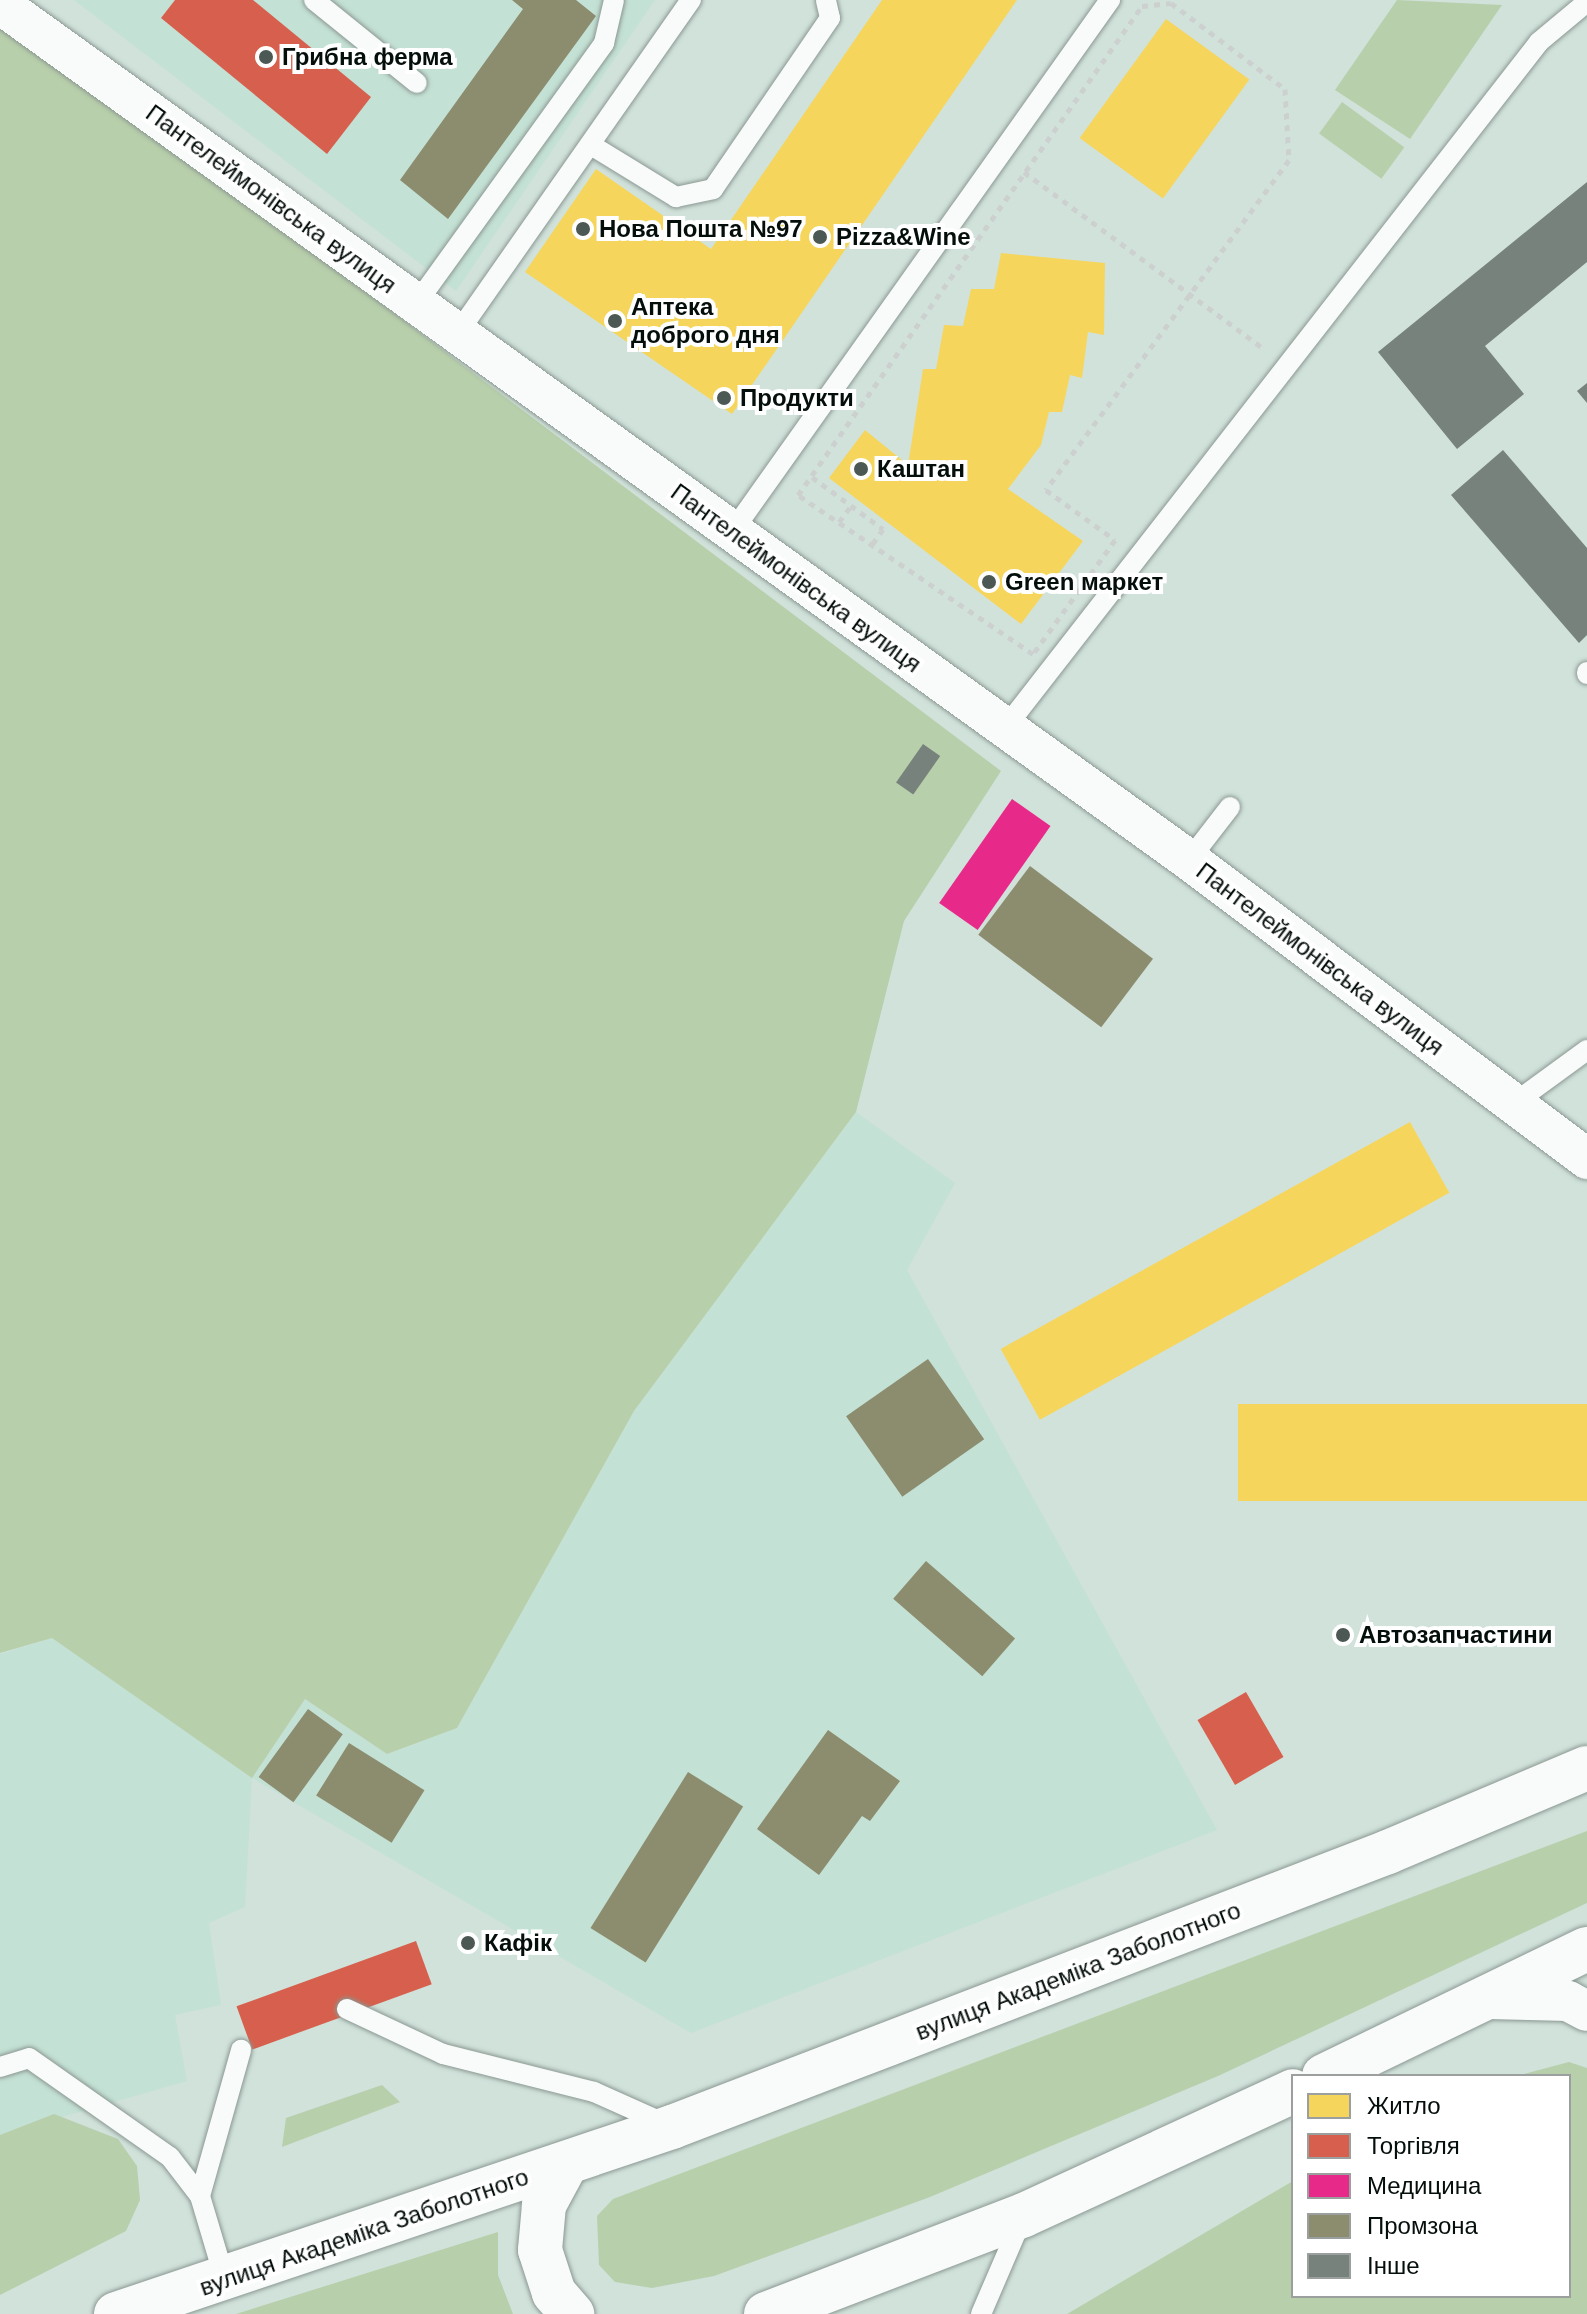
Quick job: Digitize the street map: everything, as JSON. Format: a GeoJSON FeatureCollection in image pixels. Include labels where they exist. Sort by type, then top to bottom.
{"type":"FeatureCollection","features":[{"type":"Feature","properties":{"kind":"highway","name":"вулиця Академіка Заболотного"},"geometry":{"type":"LineString","coordinates":[[116,2314],[225,2280],[672,2127],[1388,1852],[1587,1768]]}},
{"type":"Feature","properties":{"kind":"highway"},"geometry":{"type":"LineString","coordinates":[[1328,2074],[1490,1999],[1587,1949]]}},
{"type":"Feature","properties":{"kind":"highway"},"geometry":{"type":"LineString","coordinates":[[766,2314],[1024,2215],[1291,2092]]}},
{"type":"Feature","properties":{"kind":"highway","name":"вулиця Академіка Заболотного"},"geometry":{"type":"LineString","coordinates":[[566,2164],[544,2205],[540,2250],[554,2293],[572,2314]]}},
{"type":"Feature","properties":{"kind":"street","name":"Пантелеймонівська вулиця"},"geometry":{"type":"LineString","coordinates":[[0,4],[1189,860],[1587,1159]]}},
{"type":"Feature","properties":{"kind":"street"},"geometry":{"type":"LineString","coordinates":[[1490,1999],[1568,2001],[1587,2011]]}},
{"type":"Feature","properties":{"kind":"lane"},"geometry":{"type":"LineString","coordinates":[[314,0],[417,83]]}},
{"type":"Feature","properties":{"kind":"lane"},"geometry":{"type":"LineString","coordinates":[[416,304],[604,43],[614,0]]}},
{"type":"Feature","properties":{"kind":"lane"},"geometry":{"type":"LineString","coordinates":[[457,334],[691,0]]}},
{"type":"Feature","properties":{"kind":"lane"},"geometry":{"type":"LineString","coordinates":[[591,145],[676,197],[713,189],[830,18],[826,0]]}},
{"type":"Feature","properties":{"kind":"lane"},"geometry":{"type":"LineString","coordinates":[[732,532],[1110,0]]}},
{"type":"Feature","properties":{"kind":"lane"},"geometry":{"type":"LineString","coordinates":[[1005,728],[1539,42],[1587,2]]}},
{"type":"Feature","properties":{"kind":"lane"},"geometry":{"type":"LineString","coordinates":[[1189,860],[1230,807]]}},
{"type":"Feature","properties":{"kind":"lane"},"geometry":{"type":"LineString","coordinates":[[1513,1104],[1587,1050]]}},
{"type":"Feature","properties":{"kind":"lane"},"geometry":{"type":"LineString","coordinates":[[347,2009],[443,2054],[594,2092],[672,2127]]}},
{"type":"Feature","properties":{"kind":"lane"},"geometry":{"type":"LineString","coordinates":[[200,2196],[241,2050]]}},
{"type":"Feature","properties":{"kind":"lane"},"geometry":{"type":"LineString","coordinates":[[0,2067],[29,2058],[116,2113],[170,2157],[200,2196],[225,2280]]}},
{"type":"Feature","properties":{"kind":"lane"},"geometry":{"type":"LineString","coordinates":[[981,2314],[1024,2215]]}},
{"type":"Feature","properties":{"kind":"path"},"geometry":{"type":"LineString","coordinates":[[1171,3],[1285,89],[1289,160],[1193,296],[1046,490],[1115,540],[1033,654],[798,495],[1023,171],[1142,6],[1171,3]]}},
{"type":"Feature","properties":{"kind":"path"},"geometry":{"type":"LineString","coordinates":[[1023,171],[1266,350]]}},
{"type":"Feature","properties":{"kind":"path"},"geometry":{"type":"LineString","coordinates":[[812,477],[883,529],[872,545]]}},
{"type":"Feature","properties":{"kind":"path"},"geometry":{"type":"LineString","coordinates":[[839,522],[851,506]]}},
{"type":"Feature","properties":{"kind":"shaded area"},"geometry":{"type":"Polygon","coordinates":[[[74,0],[655,0],[456,291],[74,0]]]}},
{"type":"Feature","properties":{"kind":"shaded area"},"geometry":{"type":"Polygon","coordinates":[[[856,1112],[955,1183],[907,1270],[1217,1830],[691,2033],[252,1778],[245,1907],[209,1923],[221,2005],[175,2015],[187,2081],[0,2135],[0,1654],[52,1638],[252,1777],[305,1699],[387,1754],[457,1728],[634,1411],[856,1112]]]}},
{"type":"Feature","properties":{"kind":"green space"},"geometry":{"type":"Polygon","coordinates":[[[1397,0],[1502,5],[1410,139],[1335,90],[1397,0]]]}},
{"type":"Feature","properties":{"kind":"green space"},"geometry":{"type":"Polygon","coordinates":[[[0,16],[1001,771],[904,921],[856,1112],[634,1411],[457,1728],[387,1754],[305,1699],[252,1778],[52,1638],[0,1653],[0,16]]]}},
{"type":"Feature","properties":{"kind":"green space"},"geometry":{"type":"Polygon","coordinates":[[[1342,102],[1404,147],[1381,179],[1319,134],[1342,102]]]}},
{"type":"Feature","properties":{"kind":"green space"},"geometry":{"type":"Polygon","coordinates":[[[1587,1831],[1587,1903],[1218,2076],[930,2197],[714,2276],[652,2288],[615,2282],[599,2265],[597,2216],[613,2199],[1587,1831]]]}},
{"type":"Feature","properties":{"kind":"green space"},"geometry":{"type":"Polygon","coordinates":[[[1569,2062],[1587,2068],[1587,2314],[1067,2314],[1291,2182],[1291,2298],[1571,2298],[1571,2074],[1524,2074],[1569,2062]]]}},
{"type":"Feature","properties":{"kind":"green space"},"geometry":{"type":"Polygon","coordinates":[[[382,2085],[400,2102],[282,2147],[286,2118],[382,2085]]]}},
{"type":"Feature","properties":{"kind":"green space"},"geometry":{"type":"Polygon","coordinates":[[[54,2114],[118,2139],[137,2166],[140,2200],[126,2231],[0,2295],[0,2135],[54,2114]]]}},
{"type":"Feature","properties":{"kind":"green space"},"geometry":{"type":"Polygon","coordinates":[[[498,2232],[498,2275],[513,2314],[236,2314],[498,2232]]]}},
{"type":"Feature","properties":{"kind":"building: Житло"},"geometry":{"type":"Polygon","coordinates":[[[882,0],[1017,0],[732,414],[525,272],[596,169],[711,249],[882,0]]]}},
{"type":"Feature","properties":{"kind":"building: Житло"},"geometry":{"type":"Polygon","coordinates":[[[1166,19],[1249,80],[1163,198],[1080,138],[1166,19]]]}},
{"type":"Feature","properties":{"kind":"building: Житло"},"geometry":{"type":"Polygon","coordinates":[[[1001,253],[1105,263],[1104,335],[1088,332],[1082,378],[1070,375],[1062,412],[1049,412],[1041,445],[1008,489],[1083,541],[1021,624],[829,478],[865,430],[908,465],[923,369],[936,369],[944,325],[963,326],[971,289],[994,289],[1001,253]]]}},
{"type":"Feature","properties":{"kind":"building: Житло"},"geometry":{"type":"Polygon","coordinates":[[[1410,1122],[1449,1193],[1040,1420],[1001,1349],[1410,1122]]]}},
{"type":"Feature","properties":{"kind":"building: Житло"},"geometry":{"type":"Polygon","coordinates":[[[1238,1404],[1587,1404],[1587,1501],[1238,1501],[1238,1404]]]}},
{"type":"Feature","properties":{"kind":"building: Торгівля","name":"Грибна ферма"},"geometry":{"type":"Polygon","coordinates":[[[175,0],[253,0],[371,97],[327,154],[161,18],[175,0]]]}},
{"type":"Feature","properties":{"kind":"building: Торгівля"},"geometry":{"type":"Polygon","coordinates":[[[1246,1692],[1284,1757],[1235,1785],[1198,1720],[1246,1692]]]}},
{"type":"Feature","properties":{"kind":"building: Торгівля"},"geometry":{"type":"Polygon","coordinates":[[[416,1941],[432,1984],[252,2050],[237,2006],[416,1941]]]}},
{"type":"Feature","properties":{"kind":"building: Медицина"},"geometry":{"type":"Polygon","coordinates":[[[1012,799],[1051,826],[978,930],[939,903],[1012,799]]]}},
{"type":"Feature","properties":{"kind":"building: Промзона"},"geometry":{"type":"Polygon","coordinates":[[[512,0],[576,0],[596,16],[448,219],[400,180],[523,9],[512,0]]]}},
{"type":"Feature","properties":{"kind":"building: Промзона"},"geometry":{"type":"Polygon","coordinates":[[[1030,866],[1153,959],[1101,1027],[978,935],[1030,866]]]}},
{"type":"Feature","properties":{"kind":"building: Промзона"},"geometry":{"type":"Polygon","coordinates":[[[928,1359],[984,1439],[902,1497],[846,1416],[928,1359]]]}},
{"type":"Feature","properties":{"kind":"building: Промзона"},"geometry":{"type":"Polygon","coordinates":[[[926,1561],[1015,1638],[982,1676],[893,1599],[926,1561]]]}},
{"type":"Feature","properties":{"kind":"building: Промзона"},"geometry":{"type":"Polygon","coordinates":[[[308,1709],[343,1734],[293,1802],[259,1777],[308,1709]]]}},
{"type":"Feature","properties":{"kind":"building: Промзона"},"geometry":{"type":"Polygon","coordinates":[[[828,1730],[900,1781],[870,1821],[862,1816],[819,1875],[757,1829],[828,1730]]]}},
{"type":"Feature","properties":{"kind":"building: Промзона"},"geometry":{"type":"Polygon","coordinates":[[[349,1743],[424,1790],[392,1843],[316,1796],[349,1743]]]}},
{"type":"Feature","properties":{"kind":"building: Промзона"},"geometry":{"type":"Polygon","coordinates":[[[688,1772],[743,1806],[646,1962],[590,1928],[688,1772]]]}},
{"type":"Feature","properties":{"kind":"building: Інше"},"geometry":{"type":"Polygon","coordinates":[[[1587,182],[1587,262],[1485,346],[1524,394],[1457,449],[1378,352],[1587,182]]]}},
{"type":"Feature","properties":{"kind":"building: Інше"},"geometry":{"type":"Polygon","coordinates":[[[1587,383],[1587,403],[1577,391],[1587,383]]]}},
{"type":"Feature","properties":{"kind":"building: Інше"},"geometry":{"type":"Polygon","coordinates":[[[1503,450],[1587,548],[1587,635],[1579,643],[1451,495],[1503,450]]]}},
{"type":"Feature","properties":{"kind":"building: Інше"},"geometry":{"type":"Polygon","coordinates":[[[923,744],[940,756],[913,795],[896,783],[923,744]]]}},
{"type":"Feature","properties":{"kind":"place","name":"Грибна ферма"},"geometry":{"type":"Point","coordinates":[266,57]}},
{"type":"Feature","properties":{"kind":"place","name":"Нова Пошта №97"},"geometry":{"type":"Point","coordinates":[583,229]}},
{"type":"Feature","properties":{"kind":"place","name":"Pizza&Wine"},"geometry":{"type":"Point","coordinates":[820,237]}},
{"type":"Feature","properties":{"kind":"place","name":"Аптека доброго дня"},"geometry":{"type":"Point","coordinates":[615,321]}},
{"type":"Feature","properties":{"kind":"place","name":"Продукти"},"geometry":{"type":"Point","coordinates":[724,398]}},
{"type":"Feature","properties":{"kind":"place","name":"Каштан"},"geometry":{"type":"Point","coordinates":[861,469]}},
{"type":"Feature","properties":{"kind":"place","name":"Green маркет"},"geometry":{"type":"Point","coordinates":[989,582]}},
{"type":"Feature","properties":{"kind":"place","name":"Автозапчастини"},"geometry":{"type":"Point","coordinates":[1343,1635]}},
{"type":"Feature","properties":{"kind":"place","name":"Кафік"},"geometry":{"type":"Point","coordinates":[468,1943]}}]}
